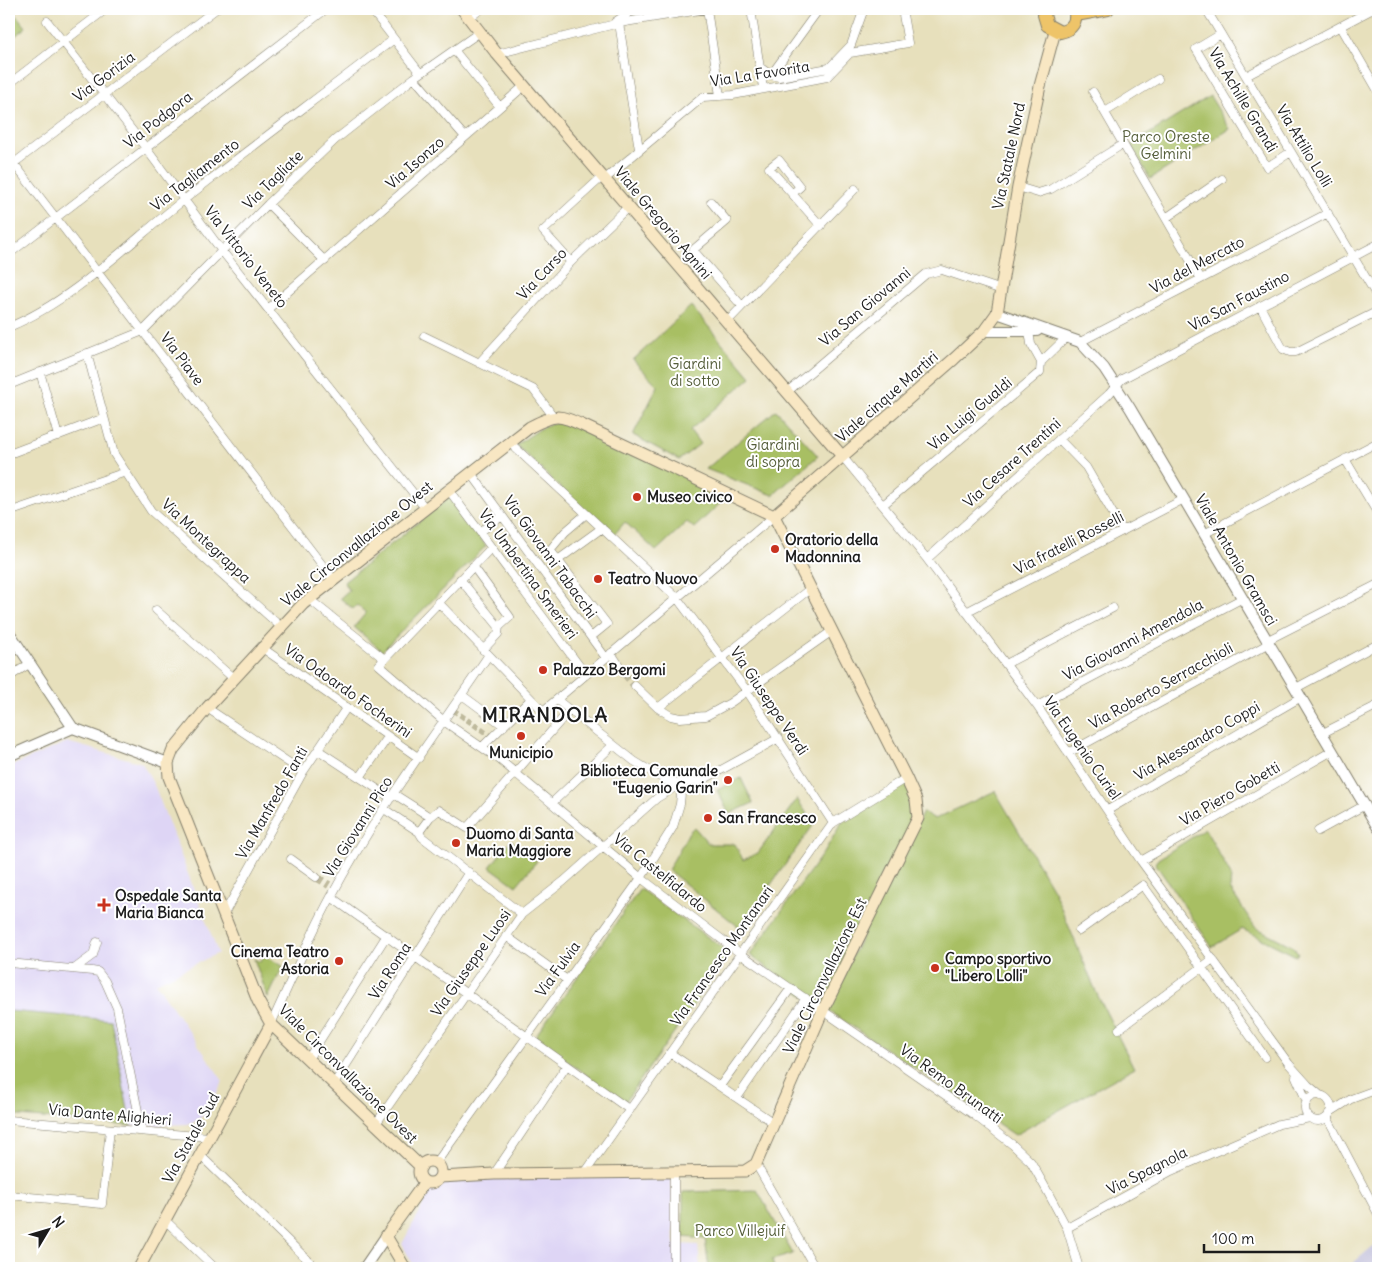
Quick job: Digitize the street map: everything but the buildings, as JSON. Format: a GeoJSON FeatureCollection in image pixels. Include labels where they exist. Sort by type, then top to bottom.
{"type":"FeatureCollection","features":[{"type":"Feature","properties":{"kind":"main road"},"geometry":{"type":"LineString","coordinates":[[1046,9],[1045,20],[1047,25],[1055,31],[1068,30],[1074,24],[1075,12],[1108,9]]}},
{"type":"Feature","properties":{"kind":"main road","name":"Viale Gregorio Agnini"},"geometry":{"type":"LineString","coordinates":[[466,13],[524,86],[842,456]]}},
{"type":"Feature","properties":{"kind":"main road","name":"Via Statale Nord"},"geometry":{"type":"LineString","coordinates":[[999,289],[1040,86],[1055,31]]}},
{"type":"Feature","properties":{"kind":"main road","name":"Viale cinque Martiri"},"geometry":{"type":"LineString","coordinates":[[774,516],[984,331],[996,313],[999,289]]}},
{"type":"Feature","properties":{"kind":"main road"},"geometry":{"type":"LineString","coordinates":[[553,416],[567,418],[774,516]]}},
{"type":"Feature","properties":{"kind":"main road","name":"Viale Circonvallazione Ovest"},"geometry":{"type":"LineString","coordinates":[[421,1167],[271,1024],[258,1001],[169,777],[168,763],[173,750],[207,708],[280,626],[309,599],[530,427],[553,416]]}},
{"type":"Feature","properties":{"kind":"main road","name":"Viale Circonvallazione Est"},"geometry":{"type":"LineString","coordinates":[[756,1164],[823,1010],[918,818],[916,800],[906,778],[774,516]]}},
{"type":"Feature","properties":{"kind":"main road","name":"Via Statale Sud"},"geometry":{"type":"LineString","coordinates":[[139,1268],[271,1024]]}},
{"type":"Feature","properties":{"kind":"main road"},"geometry":{"type":"LineString","coordinates":[[440,1177],[441,1169],[436,1163],[429,1162],[421,1167],[420,1176],[425,1182],[432,1183],[440,1177],[494,1174],[745,1171],[756,1164]]}},
{"type":"Feature","properties":{"kind":"main road"},"geometry":{"type":"LineString","coordinates":[[405,1268],[386,1236],[425,1182]]}},
{"type":"Feature","properties":{"kind":"street"},"geometry":{"type":"LineString","coordinates":[[9,84],[106,9]]}},
{"type":"Feature","properties":{"kind":"street","name":"Via Gorizia"},"geometry":{"type":"LineString","coordinates":[[10,162],[216,9]]}},
{"type":"Feature","properties":{"kind":"street","name":"Via Podgora"},"geometry":{"type":"LineString","coordinates":[[9,254],[326,9]]}},
{"type":"Feature","properties":{"kind":"street"},"geometry":{"type":"LineString","coordinates":[[371,9],[417,76],[465,137]]}},
{"type":"Feature","properties":{"kind":"street"},"geometry":{"type":"LineString","coordinates":[[466,13],[481,9]]}},
{"type":"Feature","properties":{"kind":"street"},"geometry":{"type":"LineString","coordinates":[[609,26],[634,9]]}},
{"type":"Feature","properties":{"kind":"street"},"geometry":{"type":"LineString","coordinates":[[497,54],[619,23],[707,9],[720,96]]}},
{"type":"Feature","properties":{"kind":"street"},"geometry":{"type":"LineString","coordinates":[[751,9],[763,88]]}},
{"type":"Feature","properties":{"kind":"street"},"geometry":{"type":"LineString","coordinates":[[771,75],[819,9]]}},
{"type":"Feature","properties":{"kind":"street"},"geometry":{"type":"LineString","coordinates":[[760,68],[771,75],[779,77],[829,68],[851,45],[864,9]]}},
{"type":"Feature","properties":{"kind":"street","name":"Via La Favorita"},"geometry":{"type":"LineString","coordinates":[[571,262],[544,231],[604,178],[703,97],[720,96],[828,77],[850,53],[908,43],[902,9]]}},
{"type":"Feature","properties":{"kind":"street","name":"Via Attilio Lolli"},"geometry":{"type":"LineString","coordinates":[[1206,9],[1378,298]]}},
{"type":"Feature","properties":{"kind":"street"},"geometry":{"type":"LineString","coordinates":[[1246,76],[1373,9]]}},
{"type":"Feature","properties":{"kind":"street","name":"Via Vittorio Veneto"},"geometry":{"type":"LineString","coordinates":[[47,21],[145,147],[222,251],[425,508]]}},
{"type":"Feature","properties":{"kind":"street"},"geometry":{"type":"LineString","coordinates":[[619,23],[639,149]]}},
{"type":"Feature","properties":{"kind":"street"},"geometry":{"type":"LineString","coordinates":[[1341,27],[1378,91]]}},
{"type":"Feature","properties":{"kind":"street","name":"Via Tagliate"},"geometry":{"type":"LineString","coordinates":[[9,385],[143,331],[268,204],[335,140],[417,76],[480,32]]}},
{"type":"Feature","properties":{"kind":"street","name":"Via Achille Grandi"},"geometry":{"type":"LineString","coordinates":[[1221,34],[1196,49],[1267,167],[1292,152]]}},
{"type":"Feature","properties":{"kind":"street","name":"Via Tagliamento"},"geometry":{"type":"LineString","coordinates":[[9,327],[34,316],[97,271],[184,200],[394,40]]}},
{"type":"Feature","properties":{"kind":"street"},"geometry":{"type":"LineString","coordinates":[[454,50],[500,107]]}},
{"type":"Feature","properties":{"kind":"street"},"geometry":{"type":"LineString","coordinates":[[1105,112],[1158,79]]}},
{"type":"Feature","properties":{"kind":"street","name":"Via Isonzo"},"geometry":{"type":"LineString","coordinates":[[268,309],[524,86]]}},
{"type":"Feature","properties":{"kind":"street"},"geometry":{"type":"LineString","coordinates":[[1094,92],[1201,279]]}},
{"type":"Feature","properties":{"kind":"street"},"geometry":{"type":"LineString","coordinates":[[1018,188],[1038,193],[1051,189],[1123,144]]}},
{"type":"Feature","properties":{"kind":"street"},"geometry":{"type":"LineString","coordinates":[[778,160],[800,187],[793,193],[790,195],[769,168],[778,160]]}},
{"type":"Feature","properties":{"kind":"street","name":"Via Piave"},"geometry":{"type":"LineString","coordinates":[[10,162],[56,217],[333,579]]}},
{"type":"Feature","properties":{"kind":"street"},"geometry":{"type":"LineString","coordinates":[[1166,218],[1222,179]]}},
{"type":"Feature","properties":{"kind":"street"},"geometry":{"type":"LineString","coordinates":[[727,322],[855,189]]}},
{"type":"Feature","properties":{"kind":"street"},"geometry":{"type":"LineString","coordinates":[[793,193],[821,226]]}},
{"type":"Feature","properties":{"kind":"street"},"geometry":{"type":"LineString","coordinates":[[711,202],[727,221],[693,250],[742,306]]}},
{"type":"Feature","properties":{"kind":"street"},"geometry":{"type":"LineString","coordinates":[[268,204],[325,261]]}},
{"type":"Feature","properties":{"kind":"street","name":"Via Carso"},"geometry":{"type":"LineString","coordinates":[[479,363],[571,262],[628,206]]}},
{"type":"Feature","properties":{"kind":"street","name":"Via del Mercato"},"geometry":{"type":"LineString","coordinates":[[1080,342],[1328,213]]}},
{"type":"Feature","properties":{"kind":"street","name":"Via San Faustino"},"geometry":{"type":"LineString","coordinates":[[1116,387],[1122,379],[1378,244]]}},
{"type":"Feature","properties":{"kind":"street","name":"Via San Giovanni"},"geometry":{"type":"LineString","coordinates":[[787,392],[926,274],[942,270],[999,289]]}},
{"type":"Feature","properties":{"kind":"street"},"geometry":{"type":"LineString","coordinates":[[1260,306],[1283,349],[1290,352],[1296,352],[1378,311]]}},
{"type":"Feature","properties":{"kind":"street"},"geometry":{"type":"LineString","coordinates":[[996,313],[1045,332],[1080,342]]}},
{"type":"Feature","properties":{"kind":"street"},"geometry":{"type":"LineString","coordinates":[[984,331],[1045,332]]}},
{"type":"Feature","properties":{"kind":"street"},"geometry":{"type":"LineString","coordinates":[[1029,331],[1031,344],[1041,362]]}},
{"type":"Feature","properties":{"kind":"street"},"geometry":{"type":"LineString","coordinates":[[424,336],[533,389],[553,416]]}},
{"type":"Feature","properties":{"kind":"street","name":"Via Luigi Gualdi"},"geometry":{"type":"LineString","coordinates":[[882,505],[1040,372],[1041,362],[1066,338]]}},
{"type":"Feature","properties":{"kind":"street","name":"Viale Antonio Gramsci"},"geometry":{"type":"LineString","coordinates":[[1080,342],[1104,368],[1116,387],[1378,828]]}},
{"type":"Feature","properties":{"kind":"street","name":"Via Montegrappa"},"geometry":{"type":"LineString","coordinates":[[87,353],[114,454],[151,511],[280,626]]}},
{"type":"Feature","properties":{"kind":"street"},"geometry":{"type":"LineString","coordinates":[[40,372],[58,436]]}},
{"type":"Feature","properties":{"kind":"street","name":"Via Cesare Trentini"},"geometry":{"type":"LineString","coordinates":[[927,559],[1116,387]]}},
{"type":"Feature","properties":{"kind":"street"},"geometry":{"type":"LineString","coordinates":[[9,454],[104,418]]}},
{"type":"Feature","properties":{"kind":"street"},"geometry":{"type":"LineString","coordinates":[[1059,438],[1086,467],[1123,531]]}},
{"type":"Feature","properties":{"kind":"street"},"geometry":{"type":"LineString","coordinates":[[1204,534],[1378,442]]}},
{"type":"Feature","properties":{"kind":"street","name":"Via Giuseppe Verdi"},"geometry":{"type":"LineString","coordinates":[[510,443],[677,598],[747,691],[833,823]]}},
{"type":"Feature","properties":{"kind":"street","name":"Via Eugenio Curiel"},"geometry":{"type":"LineString","coordinates":[[842,456],[927,559],[1006,664],[1154,878],[1289,1064],[1308,1085],[1323,1097]]}},
{"type":"Feature","properties":{"kind":"street"},"geometry":{"type":"LineString","coordinates":[[1345,459],[1378,514]]}},
{"type":"Feature","properties":{"kind":"street"},"geometry":{"type":"LineString","coordinates":[[9,512],[126,472]]}},
{"type":"Feature","properties":{"kind":"street","name":"Via Giovanni Tabacchi"},"geometry":{"type":"LineString","coordinates":[[471,473],[591,637],[624,673]]}},
{"type":"Feature","properties":{"kind":"street","name":"Via Umbertina Smerieri"},"geometry":{"type":"LineString","coordinates":[[448,489],[586,675]]}},
{"type":"Feature","properties":{"kind":"street","name":"Via fratelli Rosselli"},"geometry":{"type":"LineString","coordinates":[[966,612],[1184,499]]}},
{"type":"Feature","properties":{"kind":"street"},"geometry":{"type":"LineString","coordinates":[[586,514],[565,532],[550,550],[607,624],[591,637]]}},
{"type":"Feature","properties":{"kind":"street"},"geometry":{"type":"LineString","coordinates":[[480,532],[502,516]]}},
{"type":"Feature","properties":{"kind":"street"},"geometry":{"type":"LineString","coordinates":[[438,602],[485,653],[544,711],[774,516]]}},
{"type":"Feature","properties":{"kind":"street"},"geometry":{"type":"LineString","coordinates":[[558,560],[602,528]]}},
{"type":"Feature","properties":{"kind":"street"},"geometry":{"type":"LineString","coordinates":[[309,599],[383,658],[491,548]]}},
{"type":"Feature","properties":{"kind":"street","name":"Via Giovanni Pico"},"geometry":{"type":"LineString","coordinates":[[271,1024],[332,891],[392,796],[445,722],[498,634],[499,627],[510,618],[473,566]]}},
{"type":"Feature","properties":{"kind":"street"},"geometry":{"type":"LineString","coordinates":[[460,579],[499,627]]}},
{"type":"Feature","properties":{"kind":"street","name":"Via Roberto Serracchioli"},"geometry":{"type":"LineString","coordinates":[[1068,753],[1267,642],[1378,584]]}},
{"type":"Feature","properties":{"kind":"street"},"geometry":{"type":"LineString","coordinates":[[658,708],[811,588]]}},
{"type":"Feature","properties":{"kind":"street","name":"Via Giovanni Amendola"},"geometry":{"type":"LineString","coordinates":[[1036,706],[1243,598]]}},
{"type":"Feature","properties":{"kind":"street"},"geometry":{"type":"LineString","coordinates":[[1006,664],[1113,608]]}},
{"type":"Feature","properties":{"kind":"street"},"geometry":{"type":"LineString","coordinates":[[156,610],[233,678]]}},
{"type":"Feature","properties":{"kind":"street"},"geometry":{"type":"LineString","coordinates":[[635,686],[658,708],[671,716],[680,718],[706,716],[724,707],[832,631]]}},
{"type":"Feature","properties":{"kind":"street"},"geometry":{"type":"LineString","coordinates":[[9,632],[73,728],[168,763]]}},
{"type":"Feature","properties":{"kind":"street","name":"Via Alessandro Coppi"},"geometry":{"type":"LineString","coordinates":[[1108,810],[1378,644]]}},
{"type":"Feature","properties":{"kind":"street","name":"Via Odoardo Focherini"},"geometry":{"type":"LineString","coordinates":[[261,647],[419,758]]}},
{"type":"Feature","properties":{"kind":"street","name":"Via Castelfidardo"},"geometry":{"type":"LineString","coordinates":[[383,658],[379,666],[445,722],[482,747],[553,802],[641,878],[741,954],[791,988]]}},
{"type":"Feature","properties":{"kind":"street"},"geometry":{"type":"LineString","coordinates":[[9,677],[29,664]]}},
{"type":"Feature","properties":{"kind":"street"},"geometry":{"type":"LineString","coordinates":[[462,695],[504,726]]}},
{"type":"Feature","properties":{"kind":"street"},"geometry":{"type":"LineString","coordinates":[[482,747],[531,699]]}},
{"type":"Feature","properties":{"kind":"street"},"geometry":{"type":"LineString","coordinates":[[557,700],[634,761],[667,781],[682,783],[701,781],[779,738]]}},
{"type":"Feature","properties":{"kind":"street"},"geometry":{"type":"LineString","coordinates":[[1322,734],[1378,705]]}},
{"type":"Feature","properties":{"kind":"street","name":"Via Manfredo Fanti"},"geometry":{"type":"LineString","coordinates":[[224,914],[303,772],[347,707]]}},
{"type":"Feature","properties":{"kind":"street"},"geometry":{"type":"LineString","coordinates":[[207,708],[303,772]]}},
{"type":"Feature","properties":{"kind":"street"},"geometry":{"type":"LineString","coordinates":[[419,832],[430,817],[439,810],[467,828],[569,711]]}},
{"type":"Feature","properties":{"kind":"street"},"geometry":{"type":"LineString","coordinates":[[9,756],[73,728]]}},
{"type":"Feature","properties":{"kind":"street"},"geometry":{"type":"LineString","coordinates":[[361,776],[388,737]]}},
{"type":"Feature","properties":{"kind":"street"},"geometry":{"type":"LineString","coordinates":[[553,802],[613,745]]}},
{"type":"Feature","properties":{"kind":"street"},"geometry":{"type":"LineString","coordinates":[[318,750],[430,817]]}},
{"type":"Feature","properties":{"kind":"street","name":"Via Piero Gobetti"},"geometry":{"type":"LineString","coordinates":[[1142,861],[1332,751]]}},
{"type":"Feature","properties":{"kind":"street","name":"Via Francesco Montanari"},"geometry":{"type":"LineString","coordinates":[[584,1174],[833,823],[906,778]]}},
{"type":"Feature","properties":{"kind":"street","name":"Via Giuseppe Luosi"},"geometry":{"type":"LineString","coordinates":[[376,1125],[522,914],[657,798],[682,783]]}},
{"type":"Feature","properties":{"kind":"street","name":"Via Fulvia"},"geometry":{"type":"LineString","coordinates":[[436,1163],[641,878],[673,827],[680,804],[682,783]]}},
{"type":"Feature","properties":{"kind":"street"},"geometry":{"type":"LineString","coordinates":[[1318,831],[1365,805]]}},
{"type":"Feature","properties":{"kind":"street"},"geometry":{"type":"LineString","coordinates":[[384,809],[419,832],[422,837],[522,914]]}},
{"type":"Feature","properties":{"kind":"street"},"geometry":{"type":"LineString","coordinates":[[290,859],[316,876]]}},
{"type":"Feature","properties":{"kind":"street","name":"Via Roma"},"geometry":{"type":"LineString","coordinates":[[334,1084],[469,872]]}},
{"type":"Feature","properties":{"kind":"street"},"geometry":{"type":"LineString","coordinates":[[1079,931],[1154,878]]}},
{"type":"Feature","properties":{"kind":"street"},"geometry":{"type":"LineString","coordinates":[[1143,886],[1265,1057]]}},
{"type":"Feature","properties":{"kind":"street"},"geometry":{"type":"LineString","coordinates":[[332,891],[465,994],[630,1110]]}},
{"type":"Feature","properties":{"kind":"street"},"geometry":{"type":"LineString","coordinates":[[308,1059],[387,935]]}},
{"type":"Feature","properties":{"kind":"street"},"geometry":{"type":"LineString","coordinates":[[506,936],[567,980]]}},
{"type":"Feature","properties":{"kind":"street"},"geometry":{"type":"LineString","coordinates":[[74,969],[93,956],[97,942]]}},
{"type":"Feature","properties":{"kind":"street"},"geometry":{"type":"LineString","coordinates":[[1119,1029],[1213,959]]}},
{"type":"Feature","properties":{"kind":"street"},"geometry":{"type":"LineString","coordinates":[[9,963],[98,972],[103,977],[117,1008],[142,1131]]}},
{"type":"Feature","properties":{"kind":"street"},"geometry":{"type":"LineString","coordinates":[[720,1086],[791,988]]}},
{"type":"Feature","properties":{"kind":"street","name":"Via Remo Brunatti"},"geometry":{"type":"LineString","coordinates":[[791,988],[974,1115],[1013,1146],[1031,1162],[1067,1228]]}},
{"type":"Feature","properties":{"kind":"street"},"geometry":{"type":"LineString","coordinates":[[737,1098],[806,998]]}},
{"type":"Feature","properties":{"kind":"street"},"geometry":{"type":"LineString","coordinates":[[670,1053],[774,1123]]}},
{"type":"Feature","properties":{"kind":"street","name":"Via Eugenio Curiel"},"geometry":{"type":"LineString","coordinates":[[1289,1064],[1306,1103]]}},
{"type":"Feature","properties":{"kind":"street"},"geometry":{"type":"LineString","coordinates":[[494,1174],[566,1065]]}},
{"type":"Feature","properties":{"kind":"street"},"geometry":{"type":"LineString","coordinates":[[1341,1146],[1306,1112],[1306,1103],[1313,1096],[1340,1101],[1378,1089]]}},
{"type":"Feature","properties":{"kind":"street"},"geometry":{"type":"LineString","coordinates":[[1323,1097],[1330,1105],[1328,1115],[1341,1146],[1378,1214]]}},
{"type":"Feature","properties":{"kind":"street"},"geometry":{"type":"LineString","coordinates":[[1314,1120],[1328,1115],[1351,1099]]}},
{"type":"Feature","properties":{"kind":"street","name":"Via Spagnola"},"geometry":{"type":"LineString","coordinates":[[1067,1228],[1171,1171],[1280,1124],[1306,1103]]}},
{"type":"Feature","properties":{"kind":"street","name":"Via Dante Alighieri"},"geometry":{"type":"LineString","coordinates":[[9,1120],[209,1137]]}},
{"type":"Feature","properties":{"kind":"street","name":"Via Spagnola"},"geometry":{"type":"LineString","coordinates":[[1280,1124],[1314,1120]]}},
{"type":"Feature","properties":{"kind":"street"},"geometry":{"type":"LineString","coordinates":[[9,1195],[102,1204],[110,1129]]}},
{"type":"Feature","properties":{"kind":"street"},"geometry":{"type":"LineString","coordinates":[[200,1155],[316,1268]]}},
{"type":"Feature","properties":{"kind":"street"},"geometry":{"type":"LineString","coordinates":[[756,1164],[815,1268]]}},
{"type":"Feature","properties":{"kind":"street"},"geometry":{"type":"LineString","coordinates":[[674,1172],[674,1268]]}},
{"type":"Feature","properties":{"kind":"street"},"geometry":{"type":"LineString","coordinates":[[164,1219],[215,1268]]}},
{"type":"Feature","properties":{"kind":"street"},"geometry":{"type":"LineString","coordinates":[[1067,1228],[1079,1268]]}},
{"type":"Feature","properties":{"kind":"street"},"geometry":{"type":"LineString","coordinates":[[364,1268],[386,1236]]}},
{"type":"Feature","properties":{"kind":"shaded area","name":"Ospedale Santa Maria Bianca"},"geometry":{"type":"Polygon","coordinates":[[[67,742],[142,763],[155,787],[218,953],[156,983],[223,1081],[207,1113],[191,1124],[131,1126],[111,1020],[9,1011],[9,767],[67,742]]]}},
{"type":"Feature","properties":{"kind":"shaded area"},"geometry":{"type":"Polygon","coordinates":[[[671,1173],[674,1244],[698,1245],[700,1268],[415,1268],[402,1244],[439,1175],[671,1173]]]}},
{"type":"Feature","properties":{"kind":"shaded area"},"geometry":{"type":"Polygon","coordinates":[[[1378,1242],[1378,1268],[1347,1268],[1378,1242]]]}},
{"type":"Feature","properties":{"kind":"green space"},"geometry":{"type":"Polygon","coordinates":[[[9,9],[26,27],[9,41],[9,9]]]}},
{"type":"Feature","properties":{"kind":"green space","name":"Parco Oreste Gelmini"},"geometry":{"type":"Polygon","coordinates":[[[1210,96],[1230,129],[1150,179],[1131,145],[1210,96]]]}},
{"type":"Feature","properties":{"kind":"green space","name":"Giardini di sotto"},"geometry":{"type":"Polygon","coordinates":[[[691,306],[751,377],[690,430],[700,444],[679,460],[633,435],[658,386],[633,360],[691,306]]]}},
{"type":"Feature","properties":{"kind":"green space","name":"Giardini di sopra"},"geometry":{"type":"Polygon","coordinates":[[[776,410],[818,456],[773,495],[706,469],[776,410]]]}},
{"type":"Feature","properties":{"kind":"green space"},"geometry":{"type":"Polygon","coordinates":[[[555,423],[567,423],[729,495],[694,528],[687,522],[656,551],[625,522],[612,537],[516,445],[543,427],[555,423]]]}},
{"type":"Feature","properties":{"kind":"green space"},"geometry":{"type":"Polygon","coordinates":[[[450,497],[486,546],[382,651],[354,627],[366,613],[357,605],[353,609],[340,598],[349,590],[344,582],[450,497]]]}},
{"type":"Feature","properties":{"kind":"green space"},"geometry":{"type":"Polygon","coordinates":[[[741,778],[753,803],[729,814],[717,790],[741,778]]]}},
{"type":"Feature","properties":{"kind":"green space"},"geometry":{"type":"Polygon","coordinates":[[[906,778],[918,818],[823,1010],[750,955],[826,849],[842,822],[906,778]]]}},
{"type":"Feature","properties":{"kind":"green space"},"geometry":{"type":"Polygon","coordinates":[[[995,791],[1054,891],[1097,994],[1134,1068],[1015,1135],[826,1009],[923,812],[935,819],[995,791]]]}},
{"type":"Feature","properties":{"kind":"green space"},"geometry":{"type":"Polygon","coordinates":[[[797,799],[814,824],[740,928],[668,870],[689,832],[694,827],[709,844],[735,844],[743,860],[758,853],[797,799]]]}},
{"type":"Feature","properties":{"kind":"green space"},"geometry":{"type":"Polygon","coordinates":[[[1205,829],[1231,875],[1230,889],[1255,927],[1292,946],[1298,952],[1296,956],[1242,929],[1212,947],[1155,863],[1158,859],[1205,829]]]}},
{"type":"Feature","properties":{"kind":"green space"},"geometry":{"type":"Polygon","coordinates":[[[511,840],[537,861],[516,886],[490,867],[511,840]]]}},
{"type":"Feature","properties":{"kind":"green space"},"geometry":{"type":"Polygon","coordinates":[[[640,889],[730,953],[625,1102],[534,1038],[640,889]]]}},
{"type":"Feature","properties":{"kind":"green space"},"geometry":{"type":"Polygon","coordinates":[[[264,956],[283,966],[268,998],[254,959],[260,962],[264,956]]]}},
{"type":"Feature","properties":{"kind":"green space"},"geometry":{"type":"Polygon","coordinates":[[[9,1011],[111,1020],[131,1126],[9,1115],[9,1011]]]}},
{"type":"Feature","properties":{"kind":"green space","name":"Parco Villejuif"},"geometry":{"type":"Polygon","coordinates":[[[757,1190],[793,1254],[772,1260],[774,1268],[709,1268],[705,1239],[683,1237],[683,1192],[757,1190]]]}},
{"type":"Feature","properties":{"kind":"tunnel"},"geometry":{"type":"LineString","coordinates":[[624,673],[635,686]]}},
{"type":"Feature","properties":{"kind":"tunnel"},"geometry":{"type":"LineString","coordinates":[[453,710],[492,737]]}},
{"type":"Feature","properties":{"kind":"tunnel"},"geometry":{"type":"LineString","coordinates":[[316,877],[329,885]]}},
{"type":"Feature","properties":{"kind":"place","name":"Museo civico"},"geometry":{"type":"Point","coordinates":[637,497]}},
{"type":"Feature","properties":{"kind":"place","name":"Oratorio della Madonnina"},"geometry":{"type":"Point","coordinates":[775,549]}},
{"type":"Feature","properties":{"kind":"place","name":"Teatro Nuovo"},"geometry":{"type":"Point","coordinates":[598,579]}},
{"type":"Feature","properties":{"kind":"place","name":"Palazzo Bergomi"},"geometry":{"type":"Point","coordinates":[543,670]}},
{"type":"Feature","properties":{"kind":"place","name":"Municipio"},"geometry":{"type":"Point","coordinates":[521,736]}},
{"type":"Feature","properties":{"kind":"place","name":"Biblioteca Comunale \"Eugenio Garin\""},"geometry":{"type":"Point","coordinates":[728,780]}},
{"type":"Feature","properties":{"kind":"place","name":"San Francesco"},"geometry":{"type":"Point","coordinates":[708,818]}},
{"type":"Feature","properties":{"kind":"place","name":"Duomo di Santa Maria Maggiore"},"geometry":{"type":"Point","coordinates":[456,843]}},
{"type":"Feature","properties":{"kind":"place","name":"Ospedale Santa Maria Bianca"},"geometry":{"type":"Point","coordinates":[104,905]}},
{"type":"Feature","properties":{"kind":"place","name":"Cinema Teatro Astoria"},"geometry":{"type":"Point","coordinates":[339,961]}},
{"type":"Feature","properties":{"kind":"place","name":"Campo sportivo \"Libero Lolli\""},"geometry":{"type":"Point","coordinates":[935,968]}},
{"type":"Feature","properties":{"kind":"district","name":"MIRANDOLA"},"geometry":{"type":"Point","coordinates":[545,715]}}]}
